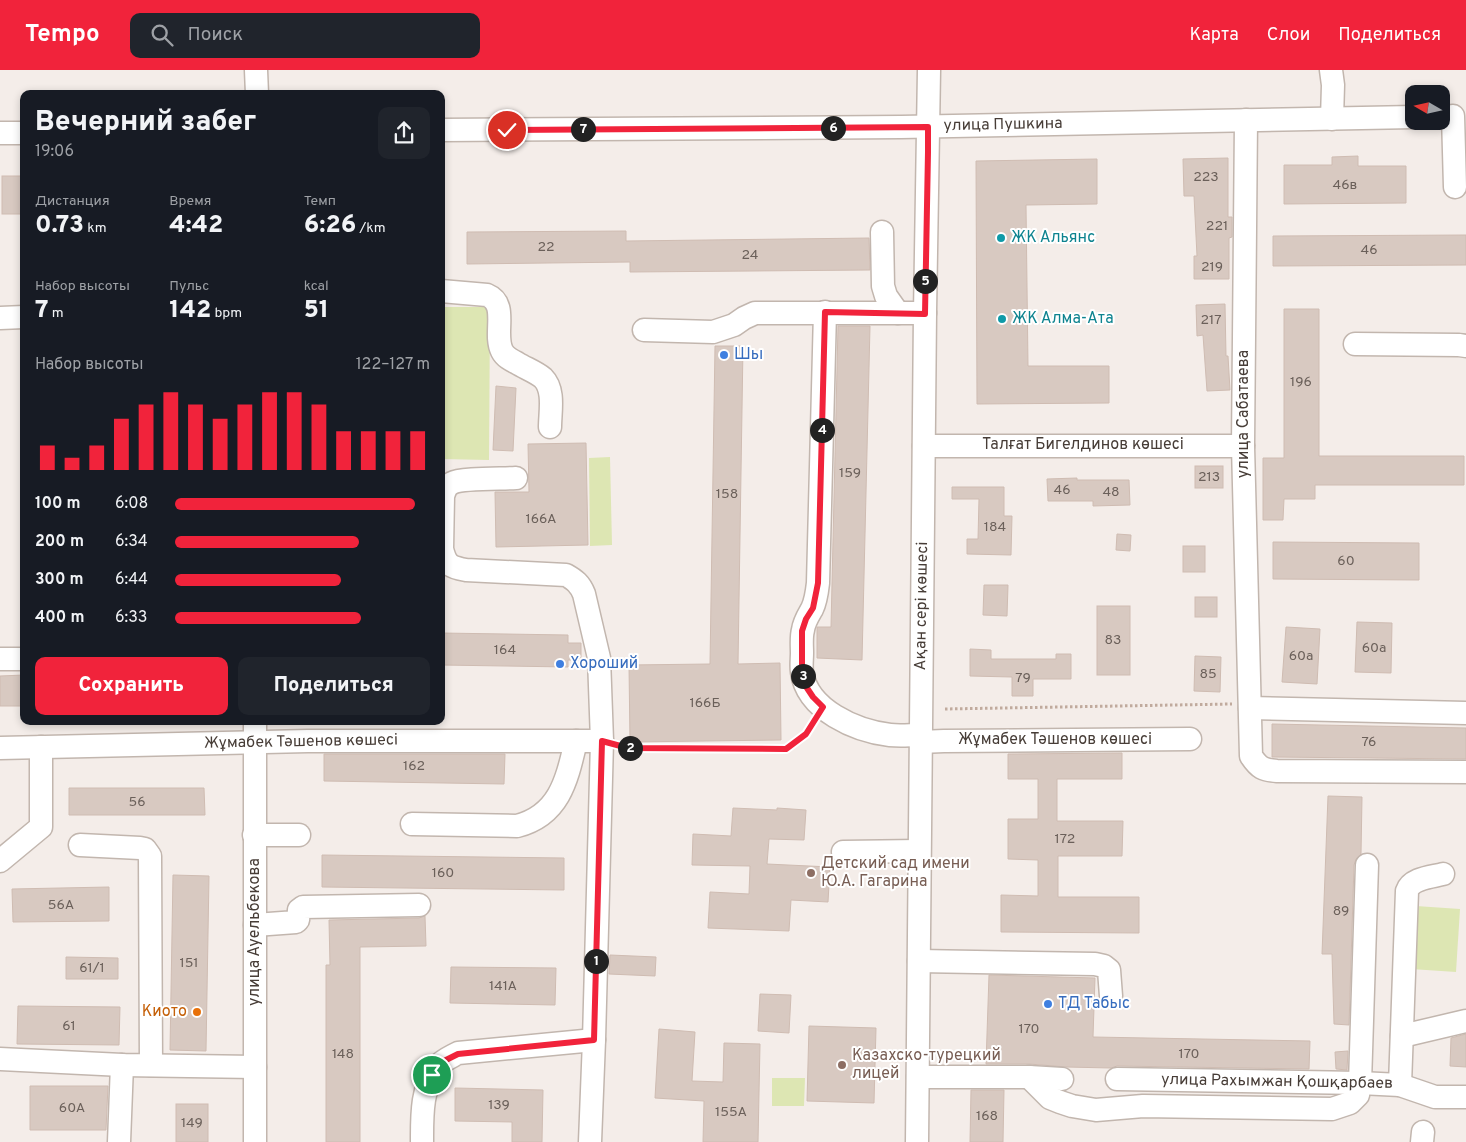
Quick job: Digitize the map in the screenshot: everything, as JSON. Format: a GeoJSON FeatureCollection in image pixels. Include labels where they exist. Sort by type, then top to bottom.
{"type":"FeatureCollection","features":[{"type":"Feature","properties":{"kind":"street"},"geometry":{"type":"LineString","coordinates":[[256,70],[256,90]]}},
{"type":"Feature","properties":{"kind":"street","name":"Ақан сері көшесі"},"geometry":{"type":"LineString","coordinates":[[917,1142],[920,739],[929,70]]}},
{"type":"Feature","properties":{"kind":"street"},"geometry":{"type":"LineString","coordinates":[[1331,70],[1332,119]]}},
{"type":"Feature","properties":{"kind":"street"},"geometry":{"type":"LineString","coordinates":[[1453,116],[1455,187]]}},
{"type":"Feature","properties":{"kind":"street","name":"улица Пушкина"},"geometry":{"type":"LineString","coordinates":[[445,130],[928,127],[1405,117]]}},
{"type":"Feature","properties":{"kind":"street","name":"улица Сабатаева"},"geometry":{"type":"LineString","coordinates":[[1246,120],[1243,446],[1251,756],[1256,764],[1266,770],[1466,772]]}},
{"type":"Feature","properties":{"kind":"street"},"geometry":{"type":"LineString","coordinates":[[0,133],[20,134]]}},
{"type":"Feature","properties":{"kind":"street"},"geometry":{"type":"LineString","coordinates":[[882,232],[883,286],[886,296],[898,314]]}},
{"type":"Feature","properties":{"kind":"street"},"geometry":{"type":"LineString","coordinates":[[445,292],[487,295],[496,302],[499,308],[499,339],[502,352],[512,361],[543,378],[547,383],[550,398],[550,427]]}},
{"type":"Feature","properties":{"kind":"street","name":"Жұмабек Тәшенов көшесі"},"geometry":{"type":"LineString","coordinates":[[825,312],[818,583],[813,608],[806,619],[802,631],[802,672],[807,688],[813,697],[823,707],[847,722],[873,732],[920,739],[944,741],[1190,740]]}},
{"type":"Feature","properties":{"kind":"street"},"geometry":{"type":"LineString","coordinates":[[644,330],[713,332],[734,325],[755,313],[925,314]]}},
{"type":"Feature","properties":{"kind":"street"},"geometry":{"type":"LineString","coordinates":[[0,318],[20,317]]}},
{"type":"Feature","properties":{"kind":"street"},"geometry":{"type":"LineString","coordinates":[[1356,344],[1459,344],[1466,346]]}},
{"type":"Feature","properties":{"kind":"street","name":"Талғат Бигелдинов көшесі"},"geometry":{"type":"LineString","coordinates":[[924,446],[1243,446]]}},
{"type":"Feature","properties":{"kind":"street"},"geometry":{"type":"LineString","coordinates":[[445,491],[454,481],[516,478]]}},
{"type":"Feature","properties":{"kind":"street"},"geometry":{"type":"LineString","coordinates":[[445,558],[448,564],[466,570],[566,575],[580,585],[584,594],[599,658],[602,741],[590,1142]]}},
{"type":"Feature","properties":{"kind":"street"},"geometry":{"type":"LineString","coordinates":[[0,659],[20,659]]}},
{"type":"Feature","properties":{"kind":"street"},"geometry":{"type":"LineString","coordinates":[[1250,706],[1466,713]]}},
{"type":"Feature","properties":{"kind":"street","name":"Жұмабек Тәшенов көшесі"},"geometry":{"type":"LineString","coordinates":[[0,748],[41,747],[255,732],[308,740],[602,741]]}},
{"type":"Feature","properties":{"kind":"street","name":"улица Ауельбекова"},"geometry":{"type":"LineString","coordinates":[[255,732],[255,1142]]}},
{"type":"Feature","properties":{"kind":"street"},"geometry":{"type":"LineString","coordinates":[[412,824],[517,826],[530,822],[541,816],[557,798],[564,786],[576,741]]}},
{"type":"Feature","properties":{"kind":"street"},"geometry":{"type":"LineString","coordinates":[[0,861],[42,826],[41,747]]}},
{"type":"Feature","properties":{"kind":"street"},"geometry":{"type":"LineString","coordinates":[[254,834],[299,835]]}},
{"type":"Feature","properties":{"kind":"street"},"geometry":{"type":"LineString","coordinates":[[80,845],[140,848],[145,849],[150,856],[151,1065]]}},
{"type":"Feature","properties":{"kind":"street"},"geometry":{"type":"LineString","coordinates":[[843,852],[919,851]]}},
{"type":"Feature","properties":{"kind":"street"},"geometry":{"type":"LineString","coordinates":[[1029,1077],[1050,1098],[1066,1104],[1096,1110],[1143,1106],[1332,1109],[1350,1103],[1358,1095],[1360,1083],[1367,865]]}},
{"type":"Feature","properties":{"kind":"street"},"geometry":{"type":"LineString","coordinates":[[1400,1085],[1407,891],[1413,882],[1443,874]]}},
{"type":"Feature","properties":{"kind":"street"},"geometry":{"type":"LineString","coordinates":[[255,925],[296,922],[299,910],[303,907],[419,906]]}},
{"type":"Feature","properties":{"kind":"street"},"geometry":{"type":"LineString","coordinates":[[919,961],[1095,964],[1104,966],[1109,970],[1111,996]]}},
{"type":"Feature","properties":{"kind":"street"},"geometry":{"type":"LineString","coordinates":[[1402,1036],[1466,1021]]}},
{"type":"Feature","properties":{"kind":"street"},"geometry":{"type":"LineString","coordinates":[[422,1142],[422,1118],[427,1088],[432,1075],[442,1062],[458,1054],[594,1040]]}},
{"type":"Feature","properties":{"kind":"street"},"geometry":{"type":"LineString","coordinates":[[0,1059],[122,1065],[254,1067]]}},
{"type":"Feature","properties":{"kind":"street"},"geometry":{"type":"LineString","coordinates":[[119,1142],[122,1065]]}},
{"type":"Feature","properties":{"kind":"street"},"geometry":{"type":"LineString","coordinates":[[918,1077],[1029,1077],[1062,1079]]}},
{"type":"Feature","properties":{"kind":"street","name":"улица Рахымжан Қошқарбаев"},"geometry":{"type":"LineString","coordinates":[[1117,1079],[1400,1085],[1435,1097],[1466,1097]]}},
{"type":"Feature","properties":{"kind":"path"},"geometry":{"type":"LineString","coordinates":[[945,709],[1250,706]]}},
{"type":"Feature","properties":{"kind":"path"},"geometry":{"type":"LineString","coordinates":[[602,741],[628,748],[786,749],[806,734],[823,707]]}},
{"type":"Feature","properties":{"kind":"green space"},"geometry":{"type":"Polygon","coordinates":[[[445,307],[490,307],[489,460],[445,459],[445,307]]]}},
{"type":"Feature","properties":{"kind":"green space"},"geometry":{"type":"Polygon","coordinates":[[[610,457],[612,545],[590,546],[589,458],[610,457]]]}},
{"type":"Feature","properties":{"kind":"green space"},"geometry":{"type":"Polygon","coordinates":[[[1416,906],[1460,909],[1456,972],[1411,969],[1416,906]]]}},
{"type":"Feature","properties":{"kind":"green space"},"geometry":{"type":"Polygon","coordinates":[[[772,1078],[805,1078],[804,1106],[772,1106],[772,1078]]]}},
{"type":"Feature","properties":{"kind":"building"},"geometry":{"type":"Polygon","coordinates":[[[1358,156],[1358,166],[1406,166],[1406,203],[1284,204],[1284,165],[1332,165],[1332,157],[1358,156]]]}},
{"type":"Feature","properties":{"kind":"building"},"geometry":{"type":"Polygon","coordinates":[[[1228,158],[1228,217],[1232,217],[1232,237],[1229,238],[1229,279],[1194,279],[1194,256],[1197,256],[1194,196],[1184,196],[1183,159],[1228,158]]]}},
{"type":"Feature","properties":{"kind":"building"},"geometry":{"type":"Polygon","coordinates":[[[1097,159],[1097,204],[1026,205],[1028,366],[1109,366],[1109,403],[977,404],[976,161],[1097,159]]]}},
{"type":"Feature","properties":{"kind":"building"},"geometry":{"type":"Polygon","coordinates":[[[2,176],[20,176],[20,214],[2,214],[2,176]]]}},
{"type":"Feature","properties":{"kind":"building"},"geometry":{"type":"Polygon","coordinates":[[[626,231],[626,241],[869,238],[870,270],[630,272],[630,262],[467,264],[467,232],[626,231]]]}},
{"type":"Feature","properties":{"kind":"building"},"geometry":{"type":"Polygon","coordinates":[[[1466,235],[1466,265],[1273,266],[1273,236],[1466,235]]]}},
{"type":"Feature","properties":{"kind":"building"},"geometry":{"type":"Polygon","coordinates":[[[1225,304],[1226,356],[1228,356],[1230,390],[1207,391],[1203,335],[1197,336],[1196,305],[1225,304]]]}},
{"type":"Feature","properties":{"kind":"building"},"geometry":{"type":"Polygon","coordinates":[[[1284,309],[1319,309],[1319,456],[1464,456],[1464,485],[1315,485],[1315,499],[1284,499],[1283,520],[1263,520],[1263,458],[1284,458],[1284,309]]]}},
{"type":"Feature","properties":{"kind":"building"},"geometry":{"type":"Polygon","coordinates":[[[838,326],[870,326],[862,660],[817,658],[817,627],[831,627],[838,326]]]}},
{"type":"Feature","properties":{"kind":"building"},"geometry":{"type":"Polygon","coordinates":[[[715,346],[743,346],[738,664],[780,663],[781,740],[630,742],[629,665],[710,664],[715,346]]]}},
{"type":"Feature","properties":{"kind":"building"},"geometry":{"type":"Polygon","coordinates":[[[496,386],[516,388],[513,451],[493,450],[496,386]]]}},
{"type":"Feature","properties":{"kind":"building"},"geometry":{"type":"Polygon","coordinates":[[[586,443],[588,545],[496,547],[495,492],[529,492],[528,444],[586,443]]]}},
{"type":"Feature","properties":{"kind":"building"},"geometry":{"type":"Polygon","coordinates":[[[1195,466],[1223,466],[1223,488],[1195,488],[1195,466]]]}},
{"type":"Feature","properties":{"kind":"building"},"geometry":{"type":"Polygon","coordinates":[[[1077,478],[1077,480],[1129,480],[1130,505],[1093,506],[1093,501],[1048,501],[1047,479],[1077,478]]]}},
{"type":"Feature","properties":{"kind":"building"},"geometry":{"type":"Polygon","coordinates":[[[952,487],[1004,487],[1004,516],[1012,516],[1011,555],[967,554],[967,539],[978,539],[979,499],[952,499],[952,487]]]}},
{"type":"Feature","properties":{"kind":"building"},"geometry":{"type":"Polygon","coordinates":[[[1117,534],[1131,535],[1130,551],[1116,550],[1117,534]]]}},
{"type":"Feature","properties":{"kind":"building"},"geometry":{"type":"Polygon","coordinates":[[[1273,542],[1419,543],[1419,580],[1273,579],[1273,542]]]}},
{"type":"Feature","properties":{"kind":"building"},"geometry":{"type":"Polygon","coordinates":[[[1183,546],[1205,546],[1205,572],[1183,572],[1183,546]]]}},
{"type":"Feature","properties":{"kind":"building"},"geometry":{"type":"Polygon","coordinates":[[[984,585],[1008,585],[1007,616],[983,615],[984,585]]]}},
{"type":"Feature","properties":{"kind":"building"},"geometry":{"type":"Polygon","coordinates":[[[1195,597],[1217,597],[1217,617],[1195,617],[1195,597]]]}},
{"type":"Feature","properties":{"kind":"building"},"geometry":{"type":"Polygon","coordinates":[[[1097,606],[1130,606],[1130,675],[1097,675],[1097,606]]]}},
{"type":"Feature","properties":{"kind":"building"},"geometry":{"type":"Polygon","coordinates":[[[1357,622],[1392,623],[1391,673],[1355,672],[1357,622]]]}},
{"type":"Feature","properties":{"kind":"building"},"geometry":{"type":"Polygon","coordinates":[[[1286,627],[1320,629],[1317,684],[1282,682],[1286,627]]]}},
{"type":"Feature","properties":{"kind":"building"},"geometry":{"type":"Polygon","coordinates":[[[445,633],[568,635],[568,643],[581,643],[581,660],[568,660],[568,667],[445,665],[445,633]]]}},
{"type":"Feature","properties":{"kind":"building"},"geometry":{"type":"Polygon","coordinates":[[[970,649],[991,650],[991,659],[1056,659],[1056,654],[1071,654],[1071,679],[1033,679],[1033,696],[1012,696],[1012,677],[970,676],[970,649]]]}},
{"type":"Feature","properties":{"kind":"building"},"geometry":{"type":"Polygon","coordinates":[[[1195,656],[1221,657],[1220,692],[1194,691],[1195,656]]]}},
{"type":"Feature","properties":{"kind":"building"},"geometry":{"type":"Polygon","coordinates":[[[20,675],[20,706],[0,706],[0,676],[20,675]]]}},
{"type":"Feature","properties":{"kind":"building"},"geometry":{"type":"Polygon","coordinates":[[[1272,724],[1466,728],[1466,759],[1272,757],[1272,724]]]}},
{"type":"Feature","properties":{"kind":"building"},"geometry":{"type":"Polygon","coordinates":[[[1122,753],[1122,779],[1057,779],[1057,821],[1123,821],[1122,856],[1058,856],[1058,897],[1139,897],[1139,933],[1001,932],[1001,895],[1038,896],[1038,860],[1008,859],[1008,819],[1038,819],[1038,779],[1008,779],[1008,754],[1122,753]]]}},
{"type":"Feature","properties":{"kind":"building"},"geometry":{"type":"Polygon","coordinates":[[[324,754],[505,754],[504,784],[324,781],[324,754]]]}},
{"type":"Feature","properties":{"kind":"building"},"geometry":{"type":"Polygon","coordinates":[[[69,788],[204,788],[205,815],[69,815],[69,788]]]}},
{"type":"Feature","properties":{"kind":"building"},"geometry":{"type":"Polygon","coordinates":[[[1328,796],[1362,797],[1361,854],[1356,859],[1354,865],[1349,1025],[1334,1024],[1332,954],[1322,954],[1328,796]]]}},
{"type":"Feature","properties":{"kind":"building","name":"Детский сад имени Ю.А. Гагарина"},"geometry":{"type":"Polygon","coordinates":[[[733,808],[806,810],[804,840],[769,839],[767,864],[830,867],[828,902],[791,900],[789,931],[708,928],[710,892],[749,894],[750,866],[692,865],[693,834],[731,836],[733,808]]]}},
{"type":"Feature","properties":{"kind":"building"},"geometry":{"type":"Polygon","coordinates":[[[322,855],[564,858],[564,890],[322,887],[322,855]]]}},
{"type":"Feature","properties":{"kind":"building"},"geometry":{"type":"Polygon","coordinates":[[[173,875],[209,876],[206,1051],[170,1050],[173,875]]]}},
{"type":"Feature","properties":{"kind":"building"},"geometry":{"type":"Polygon","coordinates":[[[109,887],[109,921],[13,922],[12,889],[109,887]]]}},
{"type":"Feature","properties":{"kind":"building"},"geometry":{"type":"Polygon","coordinates":[[[425,916],[426,946],[360,947],[360,1142],[326,1142],[326,965],[330,965],[329,920],[419,918],[425,916]]]}},
{"type":"Feature","properties":{"kind":"building"},"geometry":{"type":"Polygon","coordinates":[[[610,955],[656,957],[655,976],[609,974],[610,955]]]}},
{"type":"Feature","properties":{"kind":"building"},"geometry":{"type":"Polygon","coordinates":[[[66,957],[118,958],[118,979],[66,979],[66,957]]]}},
{"type":"Feature","properties":{"kind":"building"},"geometry":{"type":"Polygon","coordinates":[[[451,967],[556,968],[555,1005],[450,1003],[451,967]]]}},
{"type":"Feature","properties":{"kind":"building"},"geometry":{"type":"Polygon","coordinates":[[[989,975],[1095,978],[1093,1037],[1310,1041],[1309,1069],[1117,1066],[1111,1068],[986,1064],[989,975]]]}},
{"type":"Feature","properties":{"kind":"building"},"geometry":{"type":"Polygon","coordinates":[[[760,994],[791,995],[789,1033],[758,1031],[760,994]]]}},
{"type":"Feature","properties":{"kind":"building"},"geometry":{"type":"Polygon","coordinates":[[[18,1006],[120,1007],[119,1045],[17,1044],[18,1006]]]}},
{"type":"Feature","properties":{"kind":"building","name":"Казахско-турецкий лицей"},"geometry":{"type":"Polygon","coordinates":[[[809,1026],[876,1028],[874,1103],[807,1101],[809,1026]]]}},
{"type":"Feature","properties":{"kind":"building"},"geometry":{"type":"Polygon","coordinates":[[[659,1029],[695,1032],[692,1081],[723,1082],[724,1043],[760,1044],[758,1142],[703,1142],[704,1101],[655,1098],[659,1029]]]}},
{"type":"Feature","properties":{"kind":"building"},"geometry":{"type":"Polygon","coordinates":[[[1466,1034],[1466,1067],[1450,1066],[1451,1038],[1466,1034]]]}},
{"type":"Feature","properties":{"kind":"building"},"geometry":{"type":"Polygon","coordinates":[[[1348,1051],[1347,1070],[1336,1069],[1335,1052],[1348,1051]]]}},
{"type":"Feature","properties":{"kind":"building"},"geometry":{"type":"Polygon","coordinates":[[[30,1086],[108,1086],[106,1130],[30,1130],[30,1086]]]}},
{"type":"Feature","properties":{"kind":"building"},"geometry":{"type":"Polygon","coordinates":[[[455,1088],[543,1090],[542,1142],[512,1142],[512,1122],[455,1121],[455,1088]]]}},
{"type":"Feature","properties":{"kind":"building"},"geometry":{"type":"Polygon","coordinates":[[[971,1090],[1004,1090],[1003,1142],[970,1142],[971,1090]]]}},
{"type":"Feature","properties":{"kind":"building"},"geometry":{"type":"Polygon","coordinates":[[[176,1104],[208,1104],[208,1142],[176,1142],[176,1104]]]}},
{"type":"Feature","properties":{"kind":"place","name":"ЖК Альянс"},"geometry":{"type":"Point","coordinates":[1001,238]}},
{"type":"Feature","properties":{"kind":"place","name":"ЖК Алма-Ата"},"geometry":{"type":"Point","coordinates":[1002,319]}},
{"type":"Feature","properties":{"kind":"place","name":"Шы"},"geometry":{"type":"Point","coordinates":[724,355]}},
{"type":"Feature","properties":{"kind":"place","name":"Хороший"},"geometry":{"type":"Point","coordinates":[560,664]}},
{"type":"Feature","properties":{"kind":"place","name":"Детский сад имени Ю.А. Гагарина"},"geometry":{"type":"Point","coordinates":[811,873]}},
{"type":"Feature","properties":{"kind":"place","name":"ТД Табыс"},"geometry":{"type":"Point","coordinates":[1048,1004]}},
{"type":"Feature","properties":{"kind":"place","name":"Киото"},"geometry":{"type":"Point","coordinates":[197,1012]}},
{"type":"Feature","properties":{"kind":"place","name":"Казахско-турецкий лицей"},"geometry":{"type":"Point","coordinates":[842,1065]}},
{"type":"Feature","properties":{"kind":"route"},"geometry":{"type":"LineString","coordinates":[[432,1075],[442,1062],[458,1054],[594,1040],[602,741],[628,748],[786,749],[806,734],[823,707],[807,688],[802,672],[802,631],[806,619],[813,608],[818,583],[825,312],[925,314],[928,127],[507,130]]}}]}
